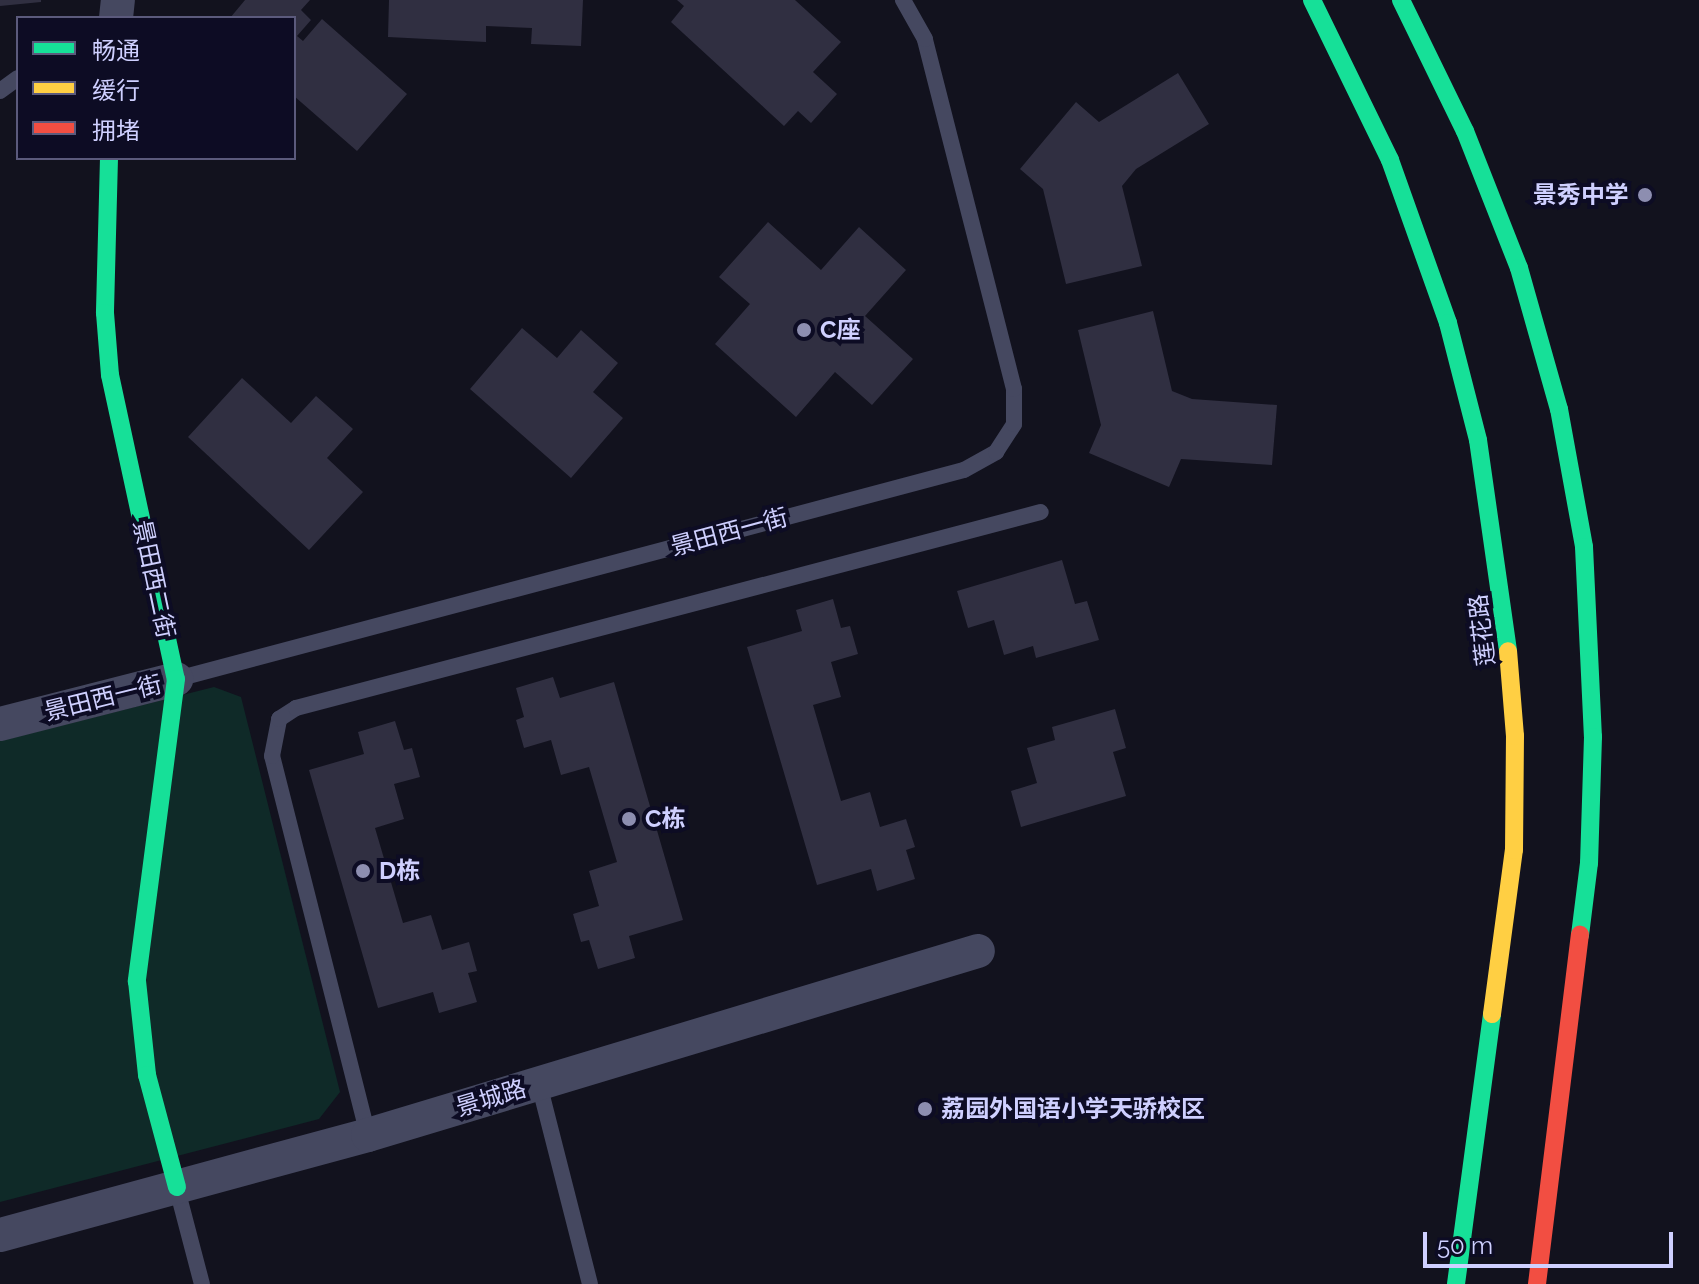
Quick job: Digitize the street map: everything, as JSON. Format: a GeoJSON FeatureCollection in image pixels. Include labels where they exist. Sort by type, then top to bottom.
{"type":"FeatureCollection","features":[{"type":"Feature","properties":{"kind":"main road","name":"莲花路"},"geometry":{"type":"LineString","coordinates":[[1312,0],[1390,160],[1444,310],[1478,440],[1505,612],[1515,736],[1514,850],[1456,1284]]}},
{"type":"Feature","properties":{"kind":"main road"},"geometry":{"type":"LineString","coordinates":[[1401,0],[1465,131],[1519,268],[1559,409],[1585,562],[1593,737],[1589,863],[1537,1284]]}},
{"type":"Feature","properties":{"kind":"main road","name":"景田西二街"},"geometry":{"type":"LineString","coordinates":[[109,160],[108,360],[176,679],[137,981],[147,1075],[177,1187]]}},
{"type":"Feature","properties":{"kind":"street","name":"景田西一街"},"geometry":{"type":"LineString","coordinates":[[0,724],[176,679]]}},
{"type":"Feature","properties":{"kind":"street","name":"景城路"},"geometry":{"type":"LineString","coordinates":[[0,1235],[368,1135],[978,951]]}},
{"type":"Feature","properties":{"kind":"lane","name":"景田西一街"},"geometry":{"type":"LineString","coordinates":[[176,679],[964,470],[996,452],[1014,424],[1014,389],[925,39],[903,0]]}},
{"type":"Feature","properties":{"kind":"lane"},"geometry":{"type":"LineString","coordinates":[[368,1135],[272,756],[279,719],[296,708],[1041,512]]}},
{"type":"Feature","properties":{"kind":"lane"},"geometry":{"type":"LineString","coordinates":[[539,1084],[590,1284]]}},
{"type":"Feature","properties":{"kind":"lane"},"geometry":{"type":"LineString","coordinates":[[177,1187],[202,1284]]}},
{"type":"Feature","properties":{"kind":"green space"},"geometry":{"type":"Polygon","coordinates":[[[214,687],[241,697],[340,1092],[319,1119],[0,1202],[0,741],[214,687]]]}},
{"type":"Feature","properties":{"kind":"building"},"geometry":{"type":"Polygon","coordinates":[[[0,0],[41,0],[41,2],[0,6],[0,0]]]}},
{"type":"Feature","properties":{"kind":"building"},"geometry":{"type":"Polygon","coordinates":[[[245,0],[310,0],[301,10],[311,20],[297,36],[303,41],[322,19],[407,94],[357,151],[296,98],[296,16],[232,16],[245,0]]]}},
{"type":"Feature","properties":{"kind":"building"},"geometry":{"type":"Polygon","coordinates":[[[389,0],[583,0],[581,46],[531,44],[532,28],[486,26],[486,42],[388,37],[389,0]]]}},
{"type":"Feature","properties":{"kind":"building"},"geometry":{"type":"Polygon","coordinates":[[[677,0],[795,0],[841,42],[813,72],[837,94],[811,123],[798,111],[784,126],[671,22],[684,6],[677,0]]]}},
{"type":"Feature","properties":{"kind":"building"},"geometry":{"type":"Polygon","coordinates":[[[1178,73],[1209,124],[1136,169],[1122,186],[1142,266],[1066,284],[1043,189],[1020,169],[1076,102],[1099,122],[1178,73]]]}},
{"type":"Feature","properties":{"kind":"building","name":"C座"},"geometry":{"type":"Polygon","coordinates":[[[768,222],[821,270],[859,227],[906,270],[865,316],[913,359],[872,405],[835,372],[796,417],[715,344],[750,304],[719,277],[768,222]]]}},
{"type":"Feature","properties":{"kind":"building"},"geometry":{"type":"Polygon","coordinates":[[[1153,311],[1172,391],[1192,399],[1277,405],[1272,465],[1181,459],[1169,487],[1089,453],[1101,425],[1078,330],[1153,311]]]}},
{"type":"Feature","properties":{"kind":"building"},"geometry":{"type":"Polygon","coordinates":[[[522,328],[557,358],[581,330],[618,363],[593,392],[623,418],[571,478],[470,389],[522,328]]]}},
{"type":"Feature","properties":{"kind":"building"},"geometry":{"type":"Polygon","coordinates":[[[242,378],[291,423],[316,396],[353,429],[327,458],[363,492],[309,550],[188,437],[242,378]]]}},
{"type":"Feature","properties":{"kind":"building"},"geometry":{"type":"Polygon","coordinates":[[[1062,560],[1075,604],[1087,601],[1099,640],[1036,658],[1033,646],[1004,655],[994,620],[968,628],[957,591],[1062,560]]]}},
{"type":"Feature","properties":{"kind":"building"},"geometry":{"type":"Polygon","coordinates":[[[833,599],[841,628],[850,626],[858,654],[831,662],[841,697],[813,705],[841,801],[870,792],[880,827],[906,819],[915,847],[906,850],[915,879],[877,891],[871,869],[817,885],[747,647],[802,631],[796,610],[833,599]]]}},
{"type":"Feature","properties":{"kind":"building","name":"C栋"},"geometry":{"type":"Polygon","coordinates":[[[553,677],[560,698],[614,682],[683,920],[629,936],[635,958],[598,969],[589,940],[581,942],[573,914],[599,906],[589,871],[617,862],[589,767],[561,775],[551,740],[524,748],[516,720],[524,717],[516,688],[553,677]]]}},
{"type":"Feature","properties":{"kind":"building"},"geometry":{"type":"Polygon","coordinates":[[[1115,709],[1126,748],[1113,752],[1126,796],[1021,827],[1011,791],[1037,783],[1027,748],[1055,740],[1052,727],[1115,709]]]}},
{"type":"Feature","properties":{"kind":"building","name":"D栋"},"geometry":{"type":"Polygon","coordinates":[[[395,721],[404,750],[412,748],[420,777],[394,784],[404,819],[375,828],[403,923],[431,915],[442,950],[469,942],[477,971],[468,973],[477,1002],[439,1013],[433,992],[378,1008],[309,770],[364,754],[358,732],[395,721]]]}},
{"type":"Feature","properties":{"kind":"traffic: fast"},"geometry":{"type":"LineString","coordinates":[[1312,0],[1390,160],[1448,323],[1478,440],[1508,651]]}},
{"type":"Feature","properties":{"kind":"traffic: fast"},"geometry":{"type":"LineString","coordinates":[[1401,0],[1465,131],[1519,268],[1559,409],[1584,547],[1593,737],[1589,863],[1580,935]]}},
{"type":"Feature","properties":{"kind":"traffic: fast"},"geometry":{"type":"LineString","coordinates":[[109,160],[105,313],[110,375],[176,679],[137,981],[147,1075],[177,1187]]}},
{"type":"Feature","properties":{"kind":"traffic: fast"},"geometry":{"type":"LineString","coordinates":[[1456,1284],[1492,1014]]}},
{"type":"Feature","properties":{"kind":"traffic: slow"},"geometry":{"type":"LineString","coordinates":[[1492,1014],[1514,850],[1515,736],[1508,651]]}},
{"type":"Feature","properties":{"kind":"traffic: jam"},"geometry":{"type":"LineString","coordinates":[[1537,1284],[1580,935]]}},
{"type":"Feature","properties":{"kind":"place","name":"景秀中学"},"geometry":{"type":"Point","coordinates":[1645,195]}},
{"type":"Feature","properties":{"kind":"place","name":"C座"},"geometry":{"type":"Point","coordinates":[804,330]}},
{"type":"Feature","properties":{"kind":"place","name":"C栋"},"geometry":{"type":"Point","coordinates":[629,819]}},
{"type":"Feature","properties":{"kind":"place","name":"D栋"},"geometry":{"type":"Point","coordinates":[363,871]}},
{"type":"Feature","properties":{"kind":"place","name":"荔园外国语小学天骄校区"},"geometry":{"type":"Point","coordinates":[925,1109]}}]}
